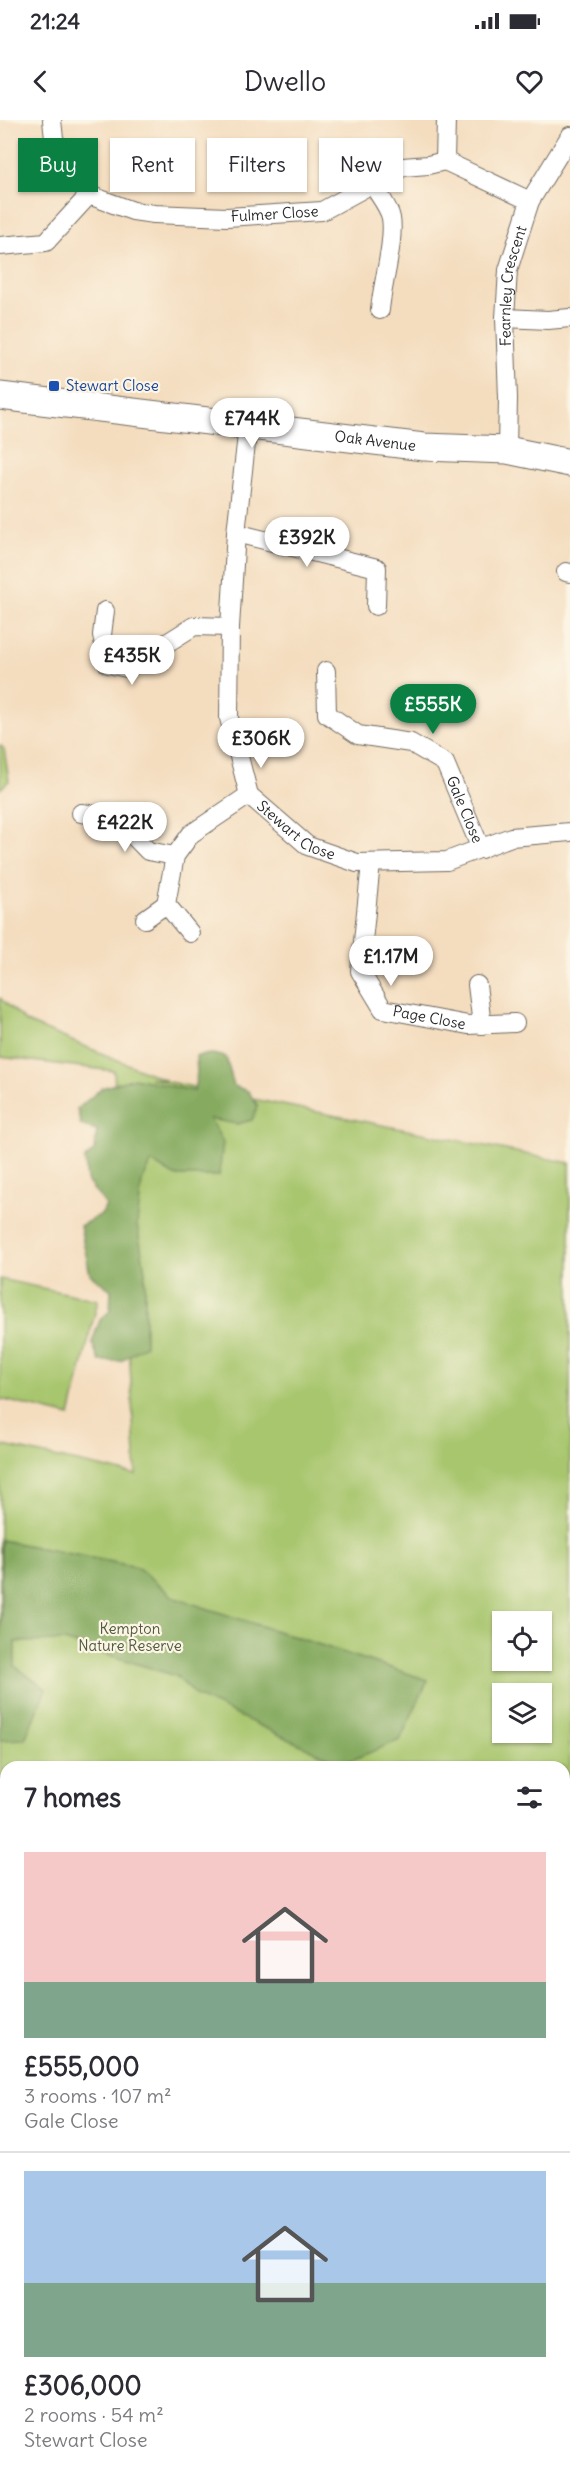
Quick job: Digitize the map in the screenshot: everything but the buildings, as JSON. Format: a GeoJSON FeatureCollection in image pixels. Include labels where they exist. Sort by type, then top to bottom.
{"type":"FeatureCollection","features":[{"type":"Feature","properties":{"kind":"street"},"geometry":{"type":"LineString","coordinates":[[0,246],[46,242],[90,195],[54,140],[52,120]]}},
{"type":"Feature","properties":{"kind":"street"},"geometry":{"type":"LineString","coordinates":[[446,120],[445,161],[530,201]]}},
{"type":"Feature","properties":{"kind":"street","name":"Fearnley Crescent"},"geometry":{"type":"LineString","coordinates":[[507,450],[505,318],[508,270],[530,201],[570,136]]}},
{"type":"Feature","properties":{"kind":"street","name":"Fulmer Close"},"geometry":{"type":"LineString","coordinates":[[403,167],[445,161]]}},
{"type":"Feature","properties":{"kind":"street","name":"Fulmer Close"},"geometry":{"type":"LineString","coordinates":[[90,195],[133,211],[227,217],[322,211],[359,192]]}},
{"type":"Feature","properties":{"kind":"street"},"geometry":{"type":"LineString","coordinates":[[377,192],[391,217],[389,256],[383,280],[380,310]]}},
{"type":"Feature","properties":{"kind":"street"},"geometry":{"type":"LineString","coordinates":[[505,318],[548,320],[570,318]]}},
{"type":"Feature","properties":{"kind":"street","name":"Oak Avenue"},"geometry":{"type":"LineString","coordinates":[[0,396],[424,447],[507,450],[570,463]]}},
{"type":"Feature","properties":{"kind":"street","name":"Stewart Close"},"geometry":{"type":"LineString","coordinates":[[248,426],[236,533],[230,627],[229,718],[249,795],[308,846],[357,863],[447,861],[511,837],[570,832]]}},
{"type":"Feature","properties":{"kind":"street"},"geometry":{"type":"LineString","coordinates":[[236,533],[377,568],[376,606]]}},
{"type":"Feature","properties":{"kind":"street"},"geometry":{"type":"LineString","coordinates":[[105,611],[102,635],[108,664],[127,668],[194,626],[230,627]]}},
{"type":"Feature","properties":{"kind":"street","name":"Gale Close"},"geometry":{"type":"LineString","coordinates":[[326,671],[327,714],[358,735],[411,743],[446,763],[481,849]]}},
{"type":"Feature","properties":{"kind":"street"},"geometry":{"type":"LineString","coordinates":[[145,919],[166,904],[175,856],[191,834],[249,795]]}},
{"type":"Feature","properties":{"kind":"street"},"geometry":{"type":"LineString","coordinates":[[81,813],[115,817],[148,850],[175,856]]}},
{"type":"Feature","properties":{"kind":"street","name":"Page Close"},"geometry":{"type":"LineString","coordinates":[[371,863],[360,971],[383,1009],[468,1025],[515,1023]]}},
{"type":"Feature","properties":{"kind":"street"},"geometry":{"type":"LineString","coordinates":[[166,904],[190,933]]}},
{"type":"Feature","properties":{"kind":"street","name":"Page Close"},"geometry":{"type":"LineString","coordinates":[[477,985],[482,1025]]}},
{"type":"Feature","properties":{"kind":"green space"},"geometry":{"type":"Polygon","coordinates":[[[0,745],[4,749],[9,781],[0,789],[0,745]]]}},
{"type":"Feature","properties":{"kind":"green space","name":"Kempton Nature Reserve"},"geometry":{"type":"Polygon","coordinates":[[[0,998],[26,1022],[166,1080],[149,1078],[570,1163],[570,1761],[0,1761],[0,1445],[136,1475],[114,1071],[0,1057],[0,998]]]}},
{"type":"Feature","properties":{"kind":"green space"},"geometry":{"type":"Polygon","coordinates":[[[212,1054],[226,1057],[234,1086],[248,1091],[258,1106],[252,1120],[237,1124],[210,1119],[223,1142],[219,1176],[174,1176],[152,1162],[142,1181],[137,1224],[145,1271],[145,1345],[121,1361],[99,1361],[92,1342],[100,1320],[110,1311],[111,1290],[90,1274],[80,1226],[102,1214],[106,1205],[87,1181],[85,1159],[94,1151],[97,1130],[81,1125],[77,1109],[102,1088],[134,1078],[194,1091],[197,1073],[196,1056],[212,1054]]]}},
{"type":"Feature","properties":{"kind":"green space"},"geometry":{"type":"Polygon","coordinates":[[[0,1279],[98,1300],[70,1416],[0,1399],[0,1279]]]}},
{"type":"Feature","properties":{"kind":"green space","name":"Kempton Nature Reserve"},"geometry":{"type":"Polygon","coordinates":[[[1,1540],[137,1567],[175,1598],[428,1680],[400,1740],[349,1761],[336,1761],[196,1696],[176,1676],[64,1641],[15,1642],[15,1666],[46,1689],[25,1739],[0,1740],[1,1540]]]}},
{"type":"Feature","properties":{"kind":"place","name":"Stewart Close"},"geometry":{"type":"Point","coordinates":[54,386]}}]}
